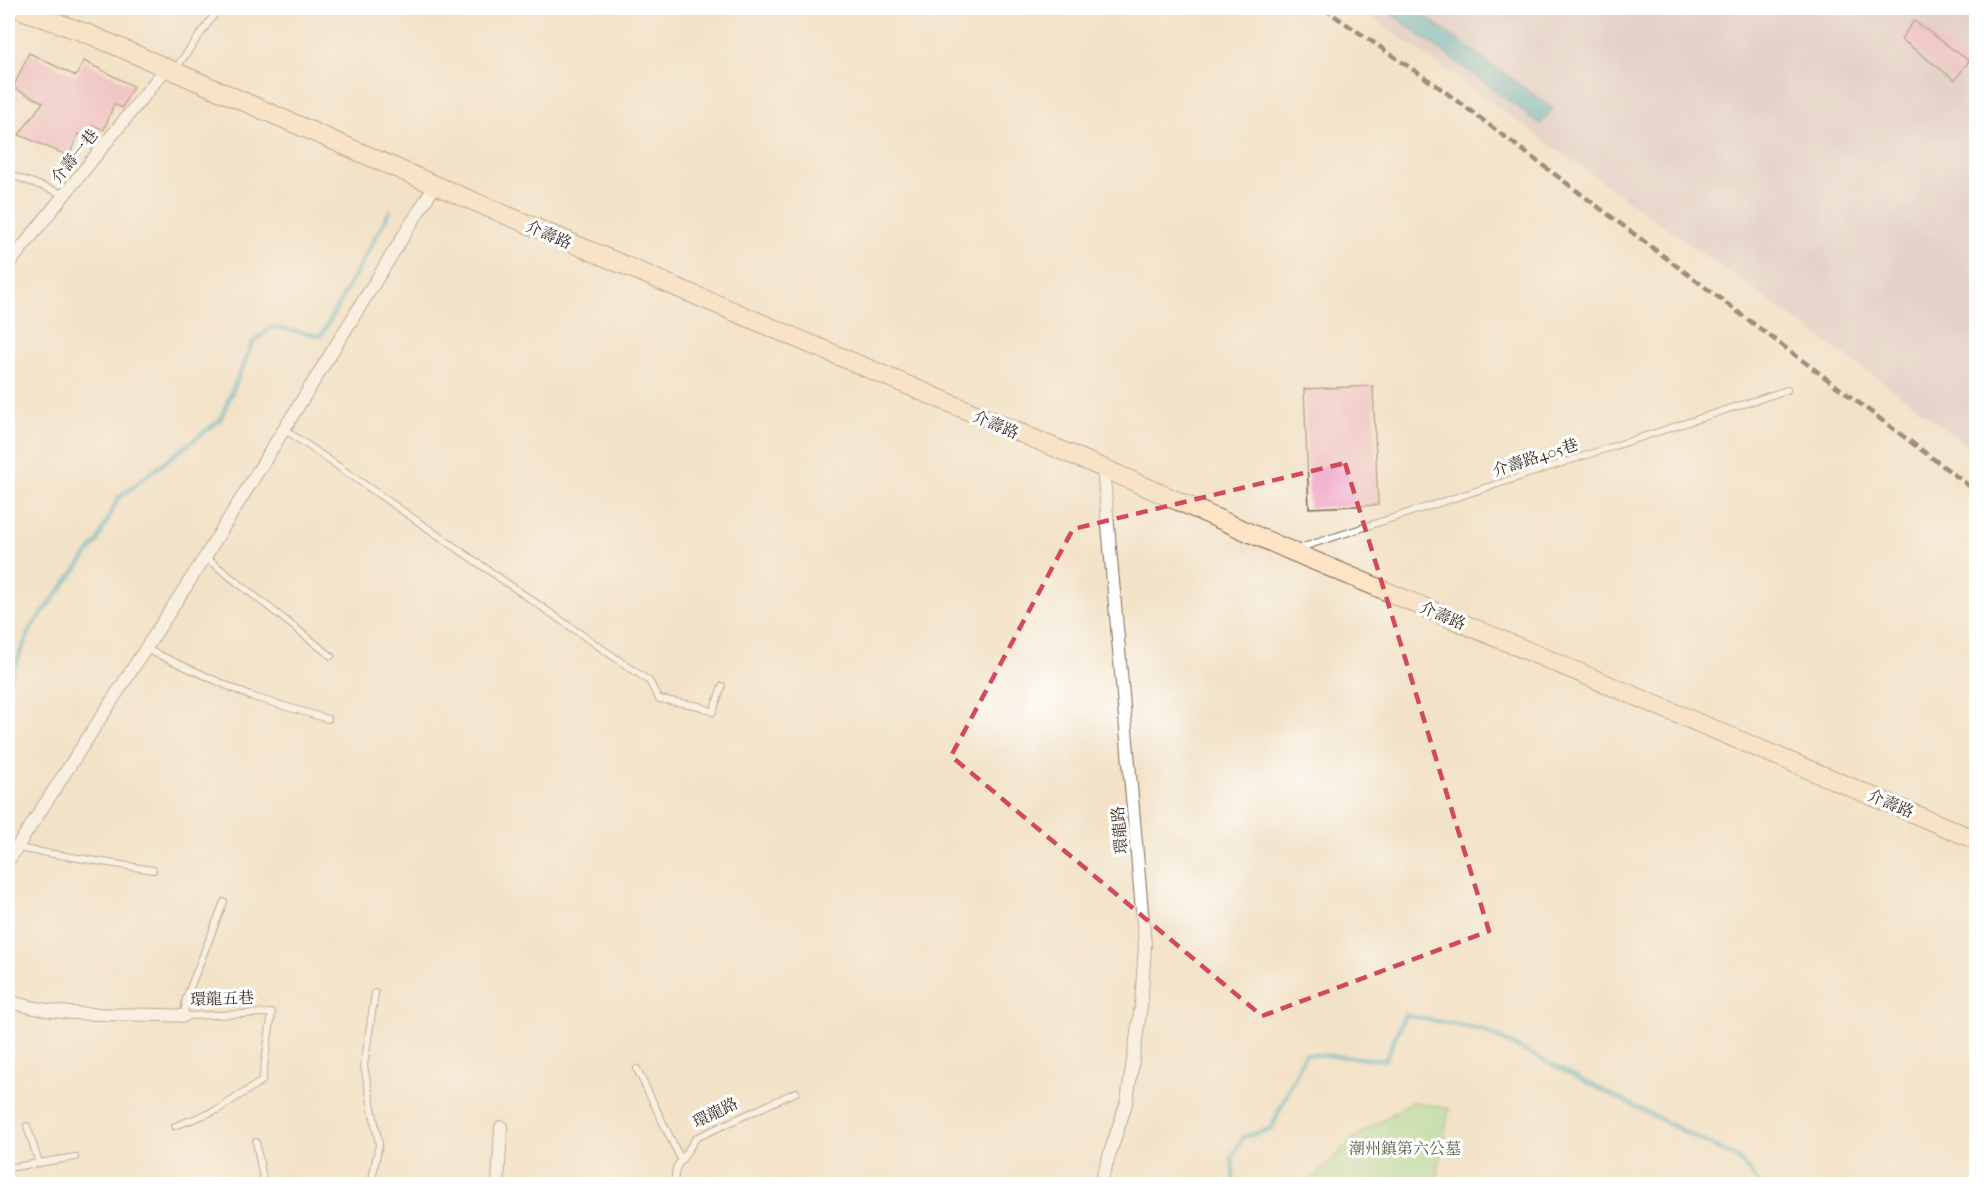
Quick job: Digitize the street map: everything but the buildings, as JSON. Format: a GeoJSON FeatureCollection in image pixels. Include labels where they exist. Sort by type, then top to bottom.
{"type":"FeatureCollection","features":[{"type":"Feature","properties":{"kind":"main road","name":"介壽路"},"geometry":{"type":"LineString","coordinates":[[16,8],[92,35],[435,185],[1977,840]]}},
{"type":"Feature","properties":{"kind":"street","name":"介壽一巷"},"geometry":{"type":"LineString","coordinates":[[8,265],[170,69]]}},
{"type":"Feature","properties":{"kind":"street"},"geometry":{"type":"LineString","coordinates":[[8,861],[205,557],[435,185]]}},
{"type":"Feature","properties":{"kind":"street","name":"環龍路"},"geometry":{"type":"LineString","coordinates":[[1100,1185],[1127,1101],[1141,1006],[1145,945],[1103,468]]}},
{"type":"Feature","properties":{"kind":"street","name":"環龍五巷"},"geometry":{"type":"LineString","coordinates":[[8,1001],[30,1009],[76,1015],[141,1013],[184,1016]]}},
{"type":"Feature","properties":{"kind":"street"},"geometry":{"type":"LineString","coordinates":[[498,1185],[501,1127]]}},
{"type":"Feature","properties":{"kind":"lane"},"geometry":{"type":"LineString","coordinates":[[170,69],[219,8]]}},
{"type":"Feature","properties":{"kind":"lane"},"geometry":{"type":"LineString","coordinates":[[8,174],[65,194]]}},
{"type":"Feature","properties":{"kind":"lane","name":"介壽路405巷"},"geometry":{"type":"LineString","coordinates":[[1291,550],[1787,390]]}},
{"type":"Feature","properties":{"kind":"lane"},"geometry":{"type":"LineString","coordinates":[[284,429],[649,681],[658,699],[699,706],[713,712],[722,686]]}},
{"type":"Feature","properties":{"kind":"lane"},"geometry":{"type":"LineString","coordinates":[[205,557],[331,656]]}},
{"type":"Feature","properties":{"kind":"lane"},"geometry":{"type":"LineString","coordinates":[[146,648],[250,696],[328,719]]}},
{"type":"Feature","properties":{"kind":"lane"},"geometry":{"type":"LineString","coordinates":[[15,848],[153,870]]}},
{"type":"Feature","properties":{"kind":"lane"},"geometry":{"type":"LineString","coordinates":[[184,1016],[186,998],[224,902]]}},
{"type":"Feature","properties":{"kind":"lane"},"geometry":{"type":"LineString","coordinates":[[371,1185],[379,1144],[364,1066],[375,993]]}},
{"type":"Feature","properties":{"kind":"lane","name":"環龍五巷"},"geometry":{"type":"LineString","coordinates":[[175,1126],[217,1110],[262,1081],[272,1013],[184,1016]]}},
{"type":"Feature","properties":{"kind":"lane"},"geometry":{"type":"LineString","coordinates":[[636,1069],[681,1160]]}},
{"type":"Feature","properties":{"kind":"lane","name":"環龍路"},"geometry":{"type":"LineString","coordinates":[[674,1185],[676,1168],[696,1138],[796,1092]]}},
{"type":"Feature","properties":{"kind":"lane"},"geometry":{"type":"LineString","coordinates":[[27,1126],[39,1163]]}},
{"type":"Feature","properties":{"kind":"lane"},"geometry":{"type":"LineString","coordinates":[[256,1142],[264,1185]]}},
{"type":"Feature","properties":{"kind":"lane"},"geometry":{"type":"LineString","coordinates":[[8,1168],[75,1157]]}},
{"type":"Feature","properties":{"kind":"highlighted area"},"geometry":{"type":"Polygon","coordinates":[[[1345,463],[1489,931],[1262,1016],[951,756],[1073,529],[1345,463]]]}},
{"type":"Feature","properties":{"kind":"shaded area"},"geometry":{"type":"Polygon","coordinates":[[[1359,8],[1976,8],[1976,452],[1916,406],[1359,8]]]}},
{"type":"Feature","properties":{"kind":"green space","name":"潮州鎮第六公墓"},"geometry":{"type":"Polygon","coordinates":[[[1411,1102],[1449,1108],[1436,1184],[1307,1184],[1354,1138],[1411,1102]]]}},
{"type":"Feature","properties":{"kind":"water"},"geometry":{"type":"Polygon","coordinates":[[[1383,8],[1413,8],[1553,109],[1540,124],[1383,8]]]}},
{"type":"Feature","properties":{"kind":"waterway"},"geometry":{"type":"LineString","coordinates":[[8,682],[31,628],[97,542],[118,498],[220,420],[253,342],[272,327],[321,336],[390,211]]}},
{"type":"Feature","properties":{"kind":"waterway"},"geometry":{"type":"LineString","coordinates":[[1234,1184],[1232,1157],[1243,1137],[1271,1129],[1305,1054],[1385,1060],[1405,1015],[1483,1030],[1737,1158],[1760,1184]]}},
{"type":"Feature","properties":{"kind":"railway"},"geometry":{"type":"LineString","coordinates":[[1323,8],[1440,88],[1976,491]]}}]}
